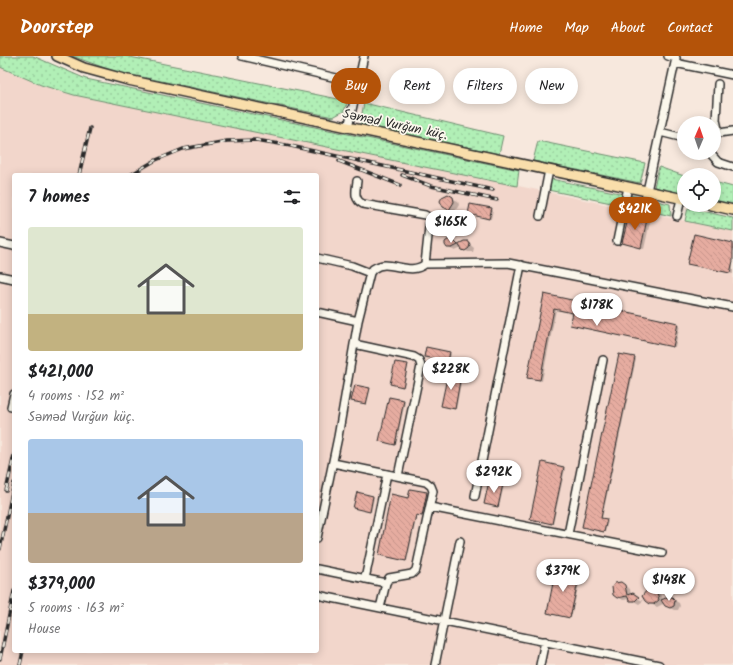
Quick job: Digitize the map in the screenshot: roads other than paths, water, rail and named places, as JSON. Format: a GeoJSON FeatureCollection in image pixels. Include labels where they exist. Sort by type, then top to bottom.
{"type":"FeatureCollection","features":[{"type":"Feature","properties":{"kind":"main road","name":"Səməd Vurğun küç."},"geometry":{"type":"LineString","coordinates":[[57,56],[84,68],[128,80],[677,198]]}},
{"type":"Feature","properties":{"kind":"main road"},"geometry":{"type":"LineString","coordinates":[[721,207],[733,210]]}},
{"type":"Feature","properties":{"kind":"street"},"geometry":{"type":"LineString","coordinates":[[242,56],[331,77]]}},
{"type":"Feature","properties":{"kind":"street"},"geometry":{"type":"LineString","coordinates":[[361,68],[364,56]]}},
{"type":"Feature","properties":{"kind":"street"},"geometry":{"type":"LineString","coordinates":[[668,56],[733,75]]}},
{"type":"Feature","properties":{"kind":"street"},"geometry":{"type":"LineString","coordinates":[[646,191],[676,59]]}},
{"type":"Feature","properties":{"kind":"street"},"geometry":{"type":"LineString","coordinates":[[716,116],[718,84]]}},
{"type":"Feature","properties":{"kind":"street"},"geometry":{"type":"LineString","coordinates":[[348,128],[353,104]]}},
{"type":"Feature","properties":{"kind":"street"},"geometry":{"type":"LineString","coordinates":[[721,133],[733,131]]}},
{"type":"Feature","properties":{"kind":"street"},"geometry":{"type":"LineString","coordinates":[[660,132],[677,136]]}},
{"type":"Feature","properties":{"kind":"street"},"geometry":{"type":"LineString","coordinates":[[716,160],[733,167]]}},
{"type":"Feature","properties":{"kind":"street"},"geometry":{"type":"LineString","coordinates":[[540,216],[549,170]]}},
{"type":"Feature","properties":{"kind":"street"},"geometry":{"type":"LineString","coordinates":[[357,181],[356,199],[363,204],[425,215],[430,218],[431,221],[425,264]]}},
{"type":"Feature","properties":{"kind":"street"},"geometry":{"type":"LineString","coordinates":[[617,241],[628,187]]}},
{"type":"Feature","properties":{"kind":"street"},"geometry":{"type":"LineString","coordinates":[[677,216],[678,212]]}},
{"type":"Feature","properties":{"kind":"street"},"geometry":{"type":"LineString","coordinates":[[0,243],[12,246]]}},
{"type":"Feature","properties":{"kind":"street"},"geometry":{"type":"LineString","coordinates":[[319,258],[352,266],[370,273]]}},
{"type":"Feature","properties":{"kind":"street"},"geometry":{"type":"LineString","coordinates":[[319,529],[338,437],[358,321],[370,273],[373,269],[385,265],[410,269],[421,267],[425,264],[491,262],[521,265],[733,307]]}},
{"type":"Feature","properties":{"kind":"street"},"geometry":{"type":"LineString","coordinates":[[475,496],[521,265]]}},
{"type":"Feature","properties":{"kind":"street"},"geometry":{"type":"LineString","coordinates":[[0,276],[12,279]]}},
{"type":"Feature","properties":{"kind":"street"},"geometry":{"type":"LineString","coordinates":[[319,312],[358,321]]}},
{"type":"Feature","properties":{"kind":"street"},"geometry":{"type":"LineString","coordinates":[[354,344],[419,360],[421,366],[398,476]]}},
{"type":"Feature","properties":{"kind":"street"},"geometry":{"type":"LineString","coordinates":[[568,534],[603,360]]}},
{"type":"Feature","properties":{"kind":"street"},"geometry":{"type":"LineString","coordinates":[[11,406],[12,402]]}},
{"type":"Feature","properties":{"kind":"street"},"geometry":{"type":"LineString","coordinates":[[333,463],[426,482],[431,486],[433,491],[416,570],[412,574],[389,578],[386,583],[380,608]]}},
{"type":"Feature","properties":{"kind":"street"},"geometry":{"type":"LineString","coordinates":[[365,579],[387,474]]}},
{"type":"Feature","properties":{"kind":"street"},"geometry":{"type":"LineString","coordinates":[[430,506],[662,553]]}},
{"type":"Feature","properties":{"kind":"street"},"geometry":{"type":"LineString","coordinates":[[435,665],[460,541]]}},
{"type":"Feature","properties":{"kind":"street"},"geometry":{"type":"LineString","coordinates":[[319,569],[386,583]]}},
{"type":"Feature","properties":{"kind":"street"},"geometry":{"type":"LineString","coordinates":[[319,595],[660,665]]}},
{"type":"Feature","properties":{"kind":"street"},"geometry":{"type":"LineString","coordinates":[[540,665],[545,641]]}},
{"type":"Feature","properties":{"kind":"railway"},"geometry":{"type":"LineString","coordinates":[[79,173],[90,128]]}},
{"type":"Feature","properties":{"kind":"railway"},"geometry":{"type":"LineString","coordinates":[[133,173],[156,160],[183,149],[227,141],[256,140],[286,145],[493,190]]}},
{"type":"Feature","properties":{"kind":"railway"},"geometry":{"type":"LineString","coordinates":[[339,161],[400,185]]}},
{"type":"Feature","properties":{"kind":"railway"},"geometry":{"type":"LineString","coordinates":[[402,175],[431,186],[497,200]]}},
{"type":"Feature","properties":{"kind":"railway"},"geometry":{"type":"LineString","coordinates":[[6,491],[12,464]]}},
{"type":"Feature","properties":{"kind":"railway"},"geometry":{"type":"LineString","coordinates":[[0,549],[12,492]]}},
{"type":"Feature","properties":{"kind":"railway"},"geometry":{"type":"LineString","coordinates":[[0,659],[12,601]]}},
{"type":"Feature","properties":{"kind":"railway"},"geometry":{"type":"LineString","coordinates":[[20,665],[23,653]]}}]}
